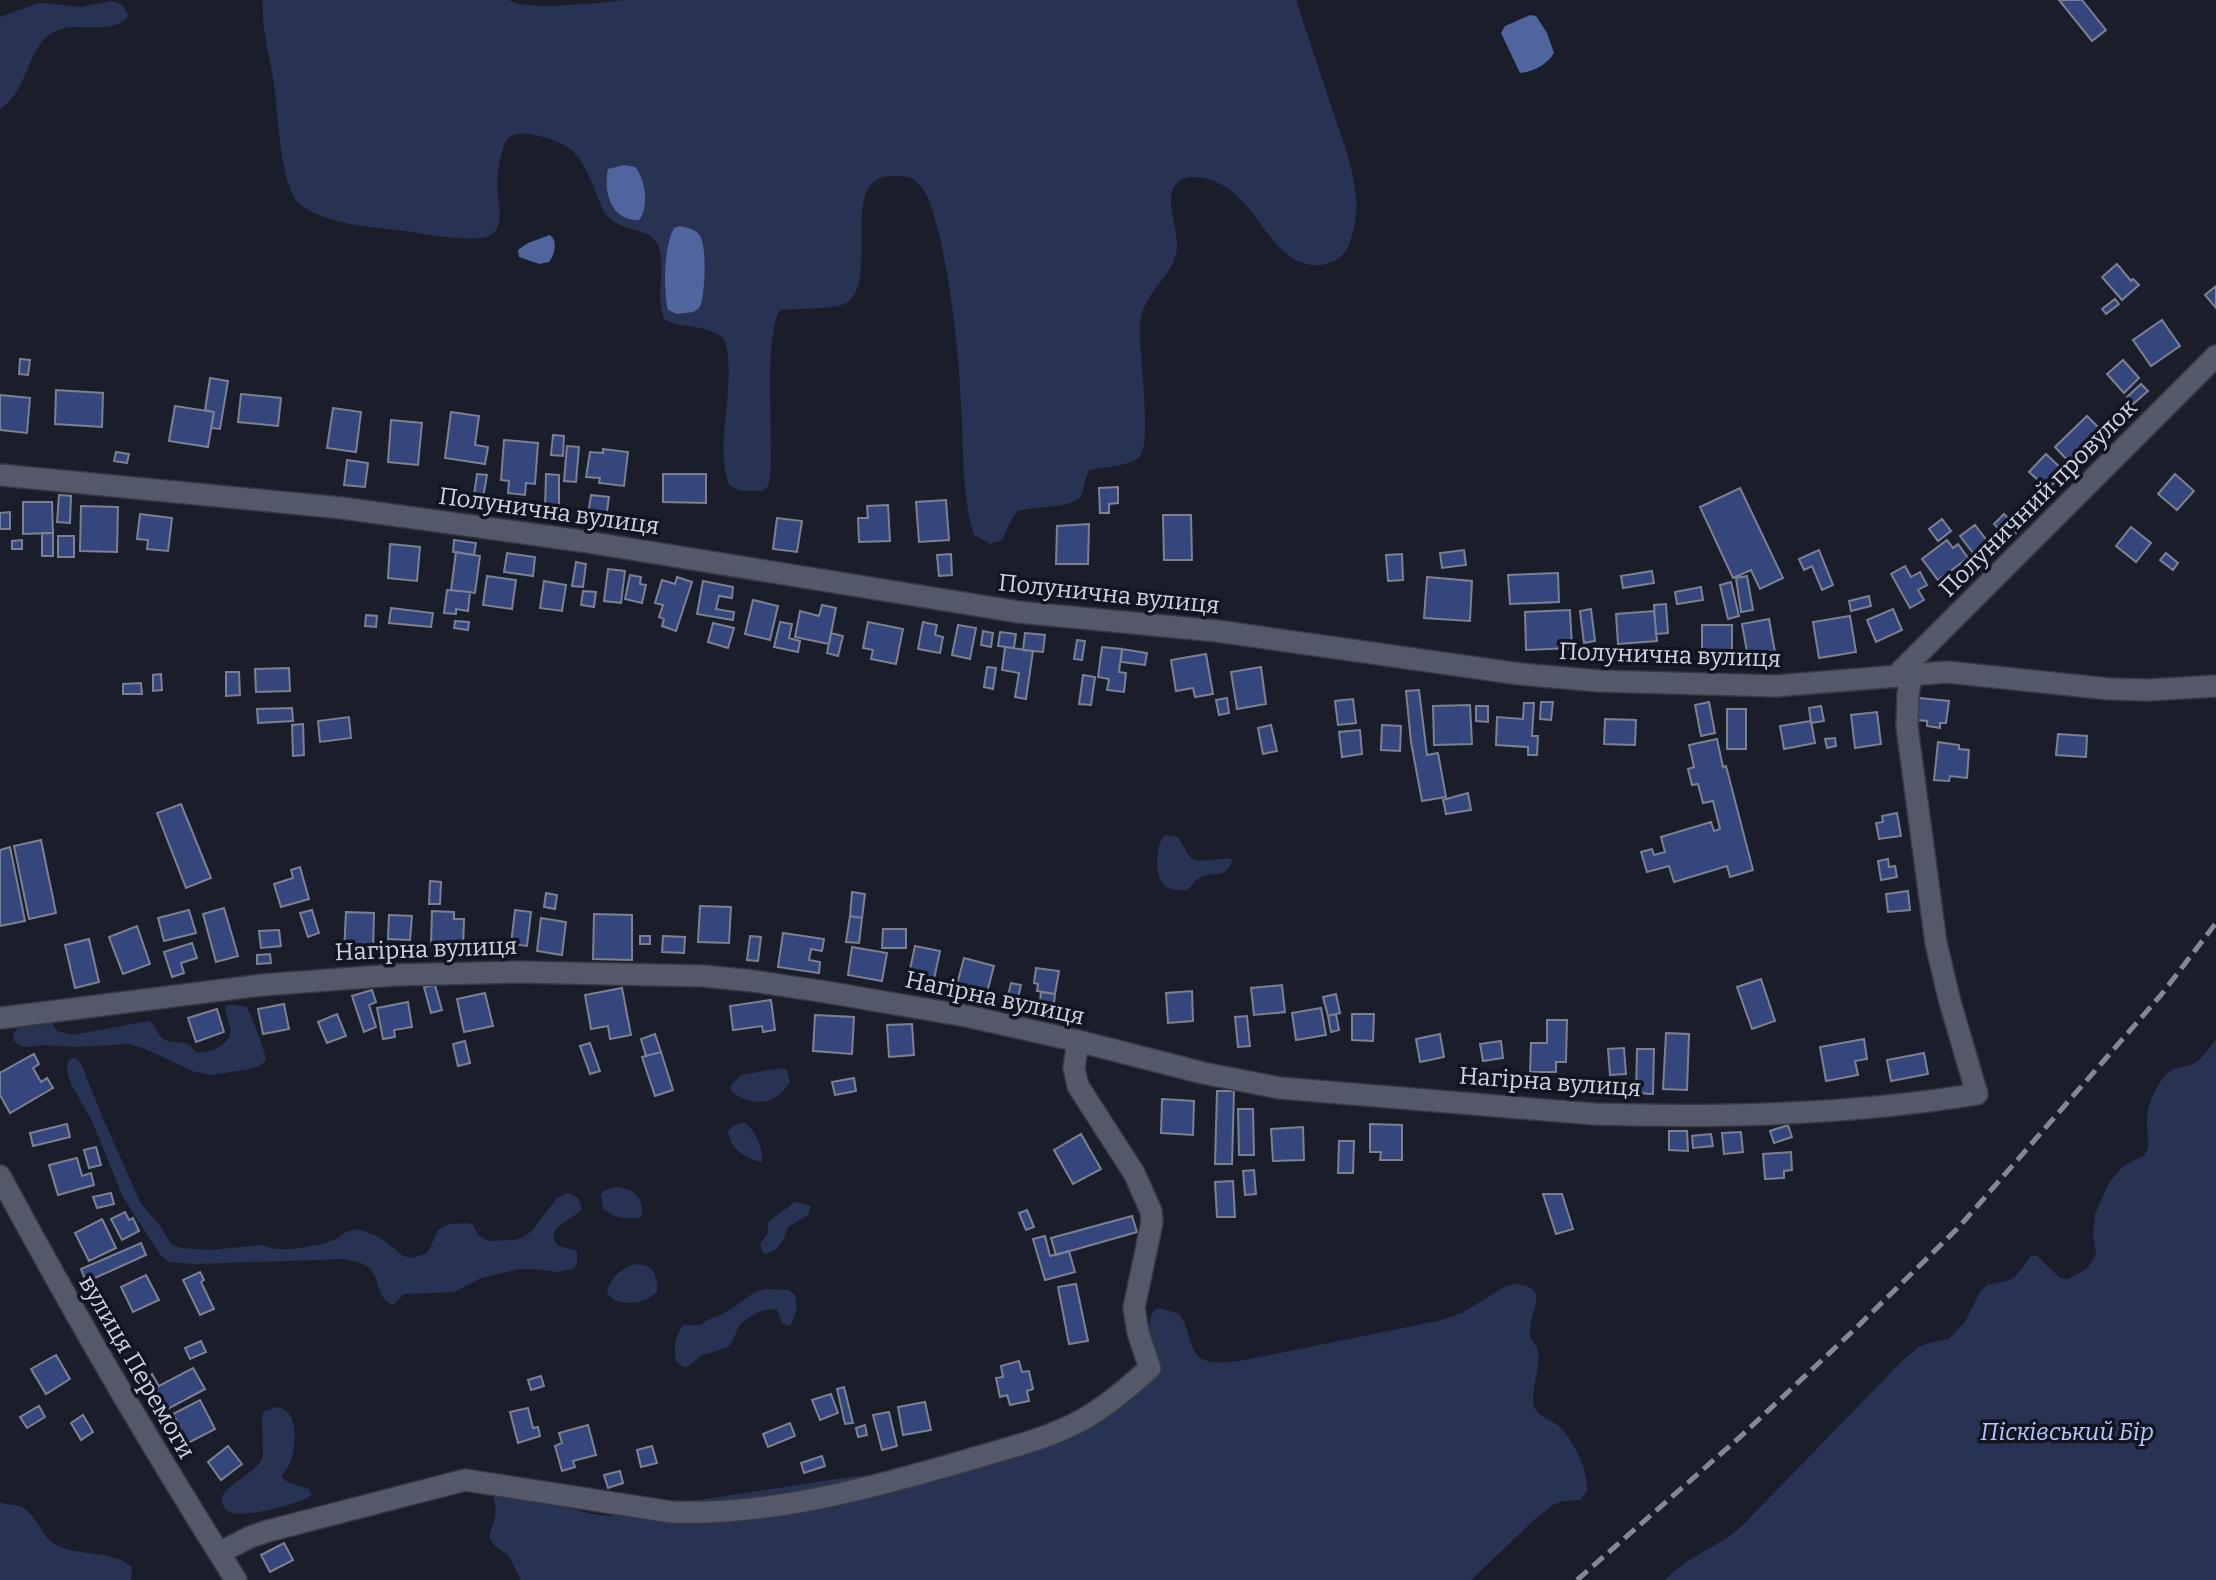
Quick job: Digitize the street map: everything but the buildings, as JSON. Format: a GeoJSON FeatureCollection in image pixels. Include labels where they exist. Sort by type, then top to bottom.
{"type":"FeatureCollection","features":[{"type":"Feature","properties":{"kind":"street","name":"Полуничний провулок"},"geometry":{"type":"LineString","coordinates":[[1904,675],[2216,356]]}},
{"type":"Feature","properties":{"kind":"street","name":"Полунична вулиця"},"geometry":{"type":"LineString","coordinates":[[0,475],[342,508],[581,541],[1017,612],[1217,631],[1520,674],[1622,682],[1776,686],[1961,673],[2130,691],[2216,686]]}},
{"type":"Feature","properties":{"kind":"street","name":"Нагірна вулиця"},"geometry":{"type":"LineString","coordinates":[[0,1018],[274,984],[395,975],[530,972],[704,976],[753,981],[966,1016],[1203,1073],[1280,1088],[1594,1114],[1742,1115],[1911,1104],[1977,1094],[1936,943],[1907,727],[1908,701],[1904,675]]}},
{"type":"Feature","properties":{"kind":"street"},"geometry":{"type":"LineString","coordinates":[[219,1553],[268,1531],[466,1480],[671,1512],[700,1513],[748,1509],[846,1491],[953,1464],[1036,1440],[1081,1421],[1124,1392],[1150,1368],[1138,1334],[1134,1308],[1152,1222],[1151,1211],[1134,1173],[1078,1086],[1074,1068],[1078,1041]]}},
{"type":"Feature","properties":{"kind":"street","name":"вулиця Перемоги"},"geometry":{"type":"LineString","coordinates":[[0,1176],[65,1298],[236,1580]]}},
{"type":"Feature","properties":{"kind":"green space"},"geometry":{"type":"Polygon","coordinates":[[[263,0],[509,0],[518,4],[547,6],[627,0],[1296,0],[1351,169],[1355,187],[1355,222],[1349,244],[1342,255],[1331,263],[1310,265],[1297,261],[1285,252],[1245,204],[1225,187],[1210,179],[1198,177],[1179,181],[1173,188],[1171,200],[1177,240],[1176,255],[1167,273],[1149,297],[1141,317],[1145,433],[1140,456],[1124,464],[1090,470],[1082,494],[1075,501],[1018,511],[1002,540],[990,544],[974,535],[970,519],[965,487],[960,382],[951,297],[933,213],[925,192],[916,181],[896,176],[880,178],[867,192],[861,225],[859,281],[854,295],[838,306],[780,310],[775,324],[770,366],[770,479],[763,491],[742,491],[730,486],[725,471],[724,434],[729,374],[724,339],[711,331],[665,320],[661,302],[658,245],[649,235],[614,222],[608,217],[587,171],[570,149],[552,139],[531,134],[508,138],[501,154],[498,173],[498,225],[496,231],[485,237],[453,238],[369,227],[323,217],[299,203],[293,194],[284,165],[263,0]]]}},
{"type":"Feature","properties":{"kind":"green space"},"geometry":{"type":"Polygon","coordinates":[[[112,1],[122,5],[128,14],[126,19],[109,26],[70,27],[52,33],[37,48],[16,92],[0,109],[0,17],[36,4],[80,7],[112,1]]]}},
{"type":"Feature","properties":{"kind":"green space"},"geometry":{"type":"Polygon","coordinates":[[[1165,835],[1176,836],[1193,859],[1232,861],[1223,873],[1199,878],[1188,890],[1167,887],[1159,878],[1157,865],[1158,851],[1165,835]]]}},
{"type":"Feature","properties":{"kind":"green space"},"geometry":{"type":"Polygon","coordinates":[[[244,1006],[248,1010],[266,1060],[260,1066],[212,1075],[195,1072],[128,1044],[25,1047],[13,1040],[20,1024],[51,1021],[57,1031],[72,1035],[149,1021],[165,1040],[186,1044],[201,1053],[221,1046],[228,1039],[230,1029],[225,1007],[244,1006]]]}},
{"type":"Feature","properties":{"kind":"green space","name":"Пісківський Бір"},"geometry":{"type":"Polygon","coordinates":[[[2216,1039],[2216,1580],[1665,1580],[1674,1571],[1742,1526],[1904,1359],[1919,1347],[1949,1339],[1964,1323],[1980,1292],[1987,1285],[2010,1280],[2031,1256],[2037,1256],[2060,1278],[2068,1279],[2088,1268],[2096,1255],[2093,1234],[2095,1214],[2109,1183],[2123,1166],[2145,1155],[2147,1151],[2148,1112],[2155,1091],[2169,1072],[2197,1061],[2216,1039]]]}},
{"type":"Feature","properties":{"kind":"green space"},"geometry":{"type":"Polygon","coordinates":[[[76,1058],[82,1066],[141,1204],[161,1227],[171,1244],[181,1248],[211,1250],[261,1245],[275,1249],[293,1249],[323,1244],[358,1229],[381,1238],[403,1256],[412,1258],[425,1254],[438,1230],[449,1224],[473,1225],[479,1236],[489,1241],[522,1238],[532,1231],[557,1198],[568,1193],[578,1198],[582,1208],[561,1224],[554,1233],[554,1239],[558,1246],[577,1252],[577,1263],[573,1269],[557,1272],[519,1269],[481,1278],[454,1292],[404,1294],[393,1305],[383,1297],[370,1269],[360,1263],[343,1259],[193,1264],[169,1262],[161,1256],[123,1197],[92,1121],[71,1084],[67,1071],[68,1061],[76,1058]]]}},
{"type":"Feature","properties":{"kind":"green space"},"geometry":{"type":"Polygon","coordinates":[[[781,1068],[787,1070],[790,1082],[771,1099],[755,1102],[731,1091],[731,1085],[741,1075],[781,1068]]]}},
{"type":"Feature","properties":{"kind":"green space"},"geometry":{"type":"Polygon","coordinates":[[[744,1122],[758,1140],[762,1162],[744,1155],[735,1148],[729,1137],[728,1131],[733,1126],[744,1122]]]}},
{"type":"Feature","properties":{"kind":"green space"},"geometry":{"type":"Polygon","coordinates":[[[615,1187],[627,1189],[637,1195],[642,1205],[641,1217],[622,1218],[604,1210],[601,1195],[603,1191],[615,1187]]]}},
{"type":"Feature","properties":{"kind":"green space"},"geometry":{"type":"Polygon","coordinates":[[[795,1202],[811,1206],[808,1215],[788,1227],[776,1249],[763,1253],[760,1245],[768,1232],[768,1222],[795,1202]]]}},
{"type":"Feature","properties":{"kind":"green space"},"geometry":{"type":"Polygon","coordinates":[[[636,1264],[653,1270],[657,1292],[636,1303],[612,1299],[607,1292],[611,1282],[622,1270],[636,1264]]]}},
{"type":"Feature","properties":{"kind":"green space"},"geometry":{"type":"Polygon","coordinates":[[[1514,1284],[1533,1289],[1536,1295],[1530,1332],[1538,1351],[1534,1405],[1539,1414],[1557,1424],[1571,1441],[1583,1466],[1587,1491],[1580,1500],[1562,1501],[1536,1518],[1471,1580],[521,1580],[509,1556],[494,1545],[489,1537],[496,1513],[493,1497],[497,1494],[529,1498],[610,1516],[850,1477],[887,1473],[940,1476],[1141,1384],[1150,1320],[1154,1310],[1160,1308],[1179,1314],[1198,1356],[1210,1362],[1224,1362],[1442,1320],[1462,1313],[1504,1287],[1514,1284]]]}},
{"type":"Feature","properties":{"kind":"green space"},"geometry":{"type":"Polygon","coordinates":[[[767,1289],[788,1290],[795,1295],[797,1310],[790,1326],[782,1323],[777,1310],[759,1312],[739,1326],[731,1344],[726,1348],[702,1355],[687,1367],[676,1361],[676,1342],[683,1325],[701,1325],[732,1309],[755,1292],[767,1289]]]}},
{"type":"Feature","properties":{"kind":"green space"},"geometry":{"type":"Polygon","coordinates":[[[277,1407],[290,1415],[295,1439],[289,1465],[281,1477],[309,1489],[312,1495],[274,1509],[240,1514],[229,1512],[223,1506],[222,1497],[260,1462],[263,1456],[262,1415],[265,1411],[277,1407]]]}},
{"type":"Feature","properties":{"kind":"green space"},"geometry":{"type":"Polygon","coordinates":[[[0,1502],[26,1510],[55,1545],[124,1562],[132,1567],[131,1580],[0,1580],[0,1502]]]}},
{"type":"Feature","properties":{"kind":"shaded area"},"geometry":{"type":"Polygon","coordinates":[[[1530,15],[1536,16],[1547,33],[1554,53],[1540,67],[1520,73],[1501,33],[1505,26],[1530,15]]]}},
{"type":"Feature","properties":{"kind":"shaded area"},"geometry":{"type":"Polygon","coordinates":[[[624,165],[635,167],[644,186],[644,208],[639,220],[622,216],[611,204],[608,196],[608,169],[624,165]]]}},
{"type":"Feature","properties":{"kind":"shaded area"},"geometry":{"type":"Polygon","coordinates":[[[680,226],[694,230],[700,236],[704,249],[704,280],[699,308],[693,312],[677,314],[668,310],[665,268],[671,236],[674,228],[680,226]]]}},
{"type":"Feature","properties":{"kind":"shaded area"},"geometry":{"type":"Polygon","coordinates":[[[550,235],[555,248],[549,262],[539,264],[519,257],[518,250],[550,235]]]}},
{"type":"Feature","properties":{"kind":"railway"},"geometry":{"type":"LineString","coordinates":[[1577,1580],[1740,1437],[1959,1227],[2161,995],[2216,923]]}}]}
